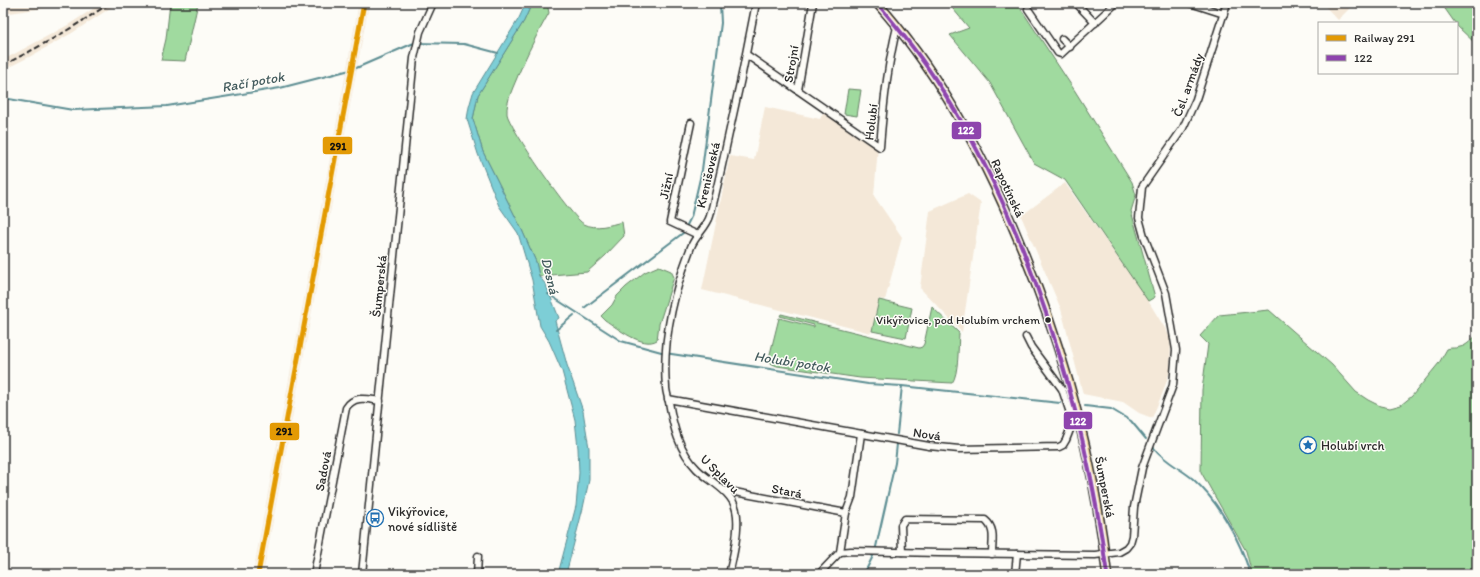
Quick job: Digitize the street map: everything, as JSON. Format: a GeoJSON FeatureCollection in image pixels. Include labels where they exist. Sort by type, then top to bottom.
{"type":"FeatureCollection","features":[{"type":"Feature","properties":{"kind":"main road","name":"Rapotínská"},"geometry":{"type":"LineString","coordinates":[[877,3],[928,68],[951,103],[991,177],[1043,301],[1075,405]]}},
{"type":"Feature","properties":{"kind":"main road","name":"Šumperská"},"geometry":{"type":"LineString","coordinates":[[1075,405],[1092,475],[1107,574]]}},
{"type":"Feature","properties":{"kind":"street","name":"Šumperská"},"geometry":{"type":"LineString","coordinates":[[362,574],[416,42],[433,3]]}},
{"type":"Feature","properties":{"kind":"street","name":"Krenišovská"},"geometry":{"type":"LineString","coordinates":[[665,346],[676,290],[692,245],[710,218],[747,55],[756,3]]}},
{"type":"Feature","properties":{"kind":"street","name":"Strojní"},"geometry":{"type":"LineString","coordinates":[[747,55],[798,90],[813,3]]}},
{"type":"Feature","properties":{"kind":"street"},"geometry":{"type":"LineString","coordinates":[[1076,3],[1095,23]]}},
{"type":"Feature","properties":{"kind":"street"},"geometry":{"type":"LineString","coordinates":[[1028,9],[1058,53],[1061,54],[1116,3]]}},
{"type":"Feature","properties":{"kind":"street"},"geometry":{"type":"LineString","coordinates":[[1190,3],[1224,14]]}},
{"type":"Feature","properties":{"kind":"street","name":"Čsl. armády"},"geometry":{"type":"LineString","coordinates":[[1105,554],[1116,553],[1122,550],[1128,545],[1132,538],[1136,493],[1142,468],[1153,435],[1172,385],[1176,350],[1166,293],[1144,236],[1139,218],[1142,187],[1183,128],[1196,99],[1227,3]]}},
{"type":"Feature","properties":{"kind":"street","name":"Holubí"},"geometry":{"type":"LineString","coordinates":[[798,90],[880,147],[882,114],[891,48],[897,27]]}},
{"type":"Feature","properties":{"kind":"street"},"geometry":{"type":"LineString","coordinates":[[1062,39],[1070,47]]}},
{"type":"Feature","properties":{"kind":"street","name":"Jižní"},"geometry":{"type":"LineString","coordinates":[[691,123],[670,222],[698,235]]}},
{"type":"Feature","properties":{"kind":"street","name":"Nová"},"geometry":{"type":"LineString","coordinates":[[668,399],[929,446],[959,449],[1054,448],[1063,445],[1073,422],[1064,392],[1030,347],[1026,337]]}},
{"type":"Feature","properties":{"kind":"street","name":"U Splavu"},"geometry":{"type":"LineString","coordinates":[[665,346],[666,389],[672,418],[680,444],[696,468],[711,482],[724,490],[732,499],[737,511],[733,557],[729,574]]}},
{"type":"Feature","properties":{"kind":"street","name":"Sadová"},"geometry":{"type":"LineString","coordinates":[[314,574],[346,408],[351,402],[359,399],[380,401]]}},
{"type":"Feature","properties":{"kind":"street"},"geometry":{"type":"LineString","coordinates":[[819,574],[840,552],[846,513],[852,497],[861,434]]}},
{"type":"Feature","properties":{"kind":"street","name":"Stará"},"geometry":{"type":"LineString","coordinates":[[724,490],[846,513]]}},
{"type":"Feature","properties":{"kind":"street"},"geometry":{"type":"LineString","coordinates":[[902,552],[901,525],[905,519],[985,520],[993,530],[992,554]]}},
{"type":"Feature","properties":{"kind":"street"},"geometry":{"type":"LineString","coordinates":[[840,552],[1105,554]]}},
{"type":"Feature","properties":{"kind":"street"},"geometry":{"type":"LineString","coordinates":[[1015,574],[1017,554]]}},
{"type":"Feature","properties":{"kind":"street"},"geometry":{"type":"LineString","coordinates":[[477,574],[478,556]]}},
{"type":"Feature","properties":{"kind":"shaded area"},"geometry":{"type":"Polygon","coordinates":[[[3,3],[78,3],[3,14],[3,3]]]}},
{"type":"Feature","properties":{"kind":"shaded area"},"geometry":{"type":"Polygon","coordinates":[[[102,3],[118,3],[72,33],[3,70],[3,60],[68,25],[102,3]]]}},
{"type":"Feature","properties":{"kind":"shaded area"},"geometry":{"type":"Polygon","coordinates":[[[359,3],[369,3],[263,574],[253,574],[359,3]]]}},
{"type":"Feature","properties":{"kind":"shaded area"},"geometry":{"type":"Polygon","coordinates":[[[1322,3],[1355,3],[1338,20],[1322,3]]]}},
{"type":"Feature","properties":{"kind":"shaded area"},"geometry":{"type":"Polygon","coordinates":[[[765,107],[820,119],[824,111],[878,147],[874,196],[902,237],[885,300],[879,299],[871,333],[702,290],[730,156],[754,160],[765,107]]]}},
{"type":"Feature","properties":{"kind":"shaded area"},"geometry":{"type":"Polygon","coordinates":[[[1065,183],[1147,299],[1171,338],[1170,371],[1152,418],[1139,413],[1123,402],[1083,394],[1061,309],[1021,216],[1065,183]]]}},
{"type":"Feature","properties":{"kind":"shaded area"},"geometry":{"type":"Polygon","coordinates":[[[968,194],[981,203],[962,332],[920,288],[930,211],[968,194]]]}},
{"type":"Feature","properties":{"kind":"green space"},"geometry":{"type":"Polygon","coordinates":[[[170,3],[198,3],[185,61],[161,60],[166,39],[170,3]]]}},
{"type":"Feature","properties":{"kind":"green space"},"geometry":{"type":"Polygon","coordinates":[[[532,3],[547,3],[549,13],[522,65],[509,98],[507,114],[510,122],[541,171],[577,218],[584,224],[593,227],[622,222],[624,236],[587,272],[539,276],[536,262],[522,230],[483,152],[473,119],[478,95],[524,21],[532,3]]]}},
{"type":"Feature","properties":{"kind":"green space"},"geometry":{"type":"Polygon","coordinates":[[[948,3],[1017,3],[1075,91],[1132,182],[1136,195],[1131,211],[1155,297],[1148,301],[1065,180],[1034,163],[990,83],[950,35],[969,28],[948,3]]]}},
{"type":"Feature","properties":{"kind":"green space"},"geometry":{"type":"Polygon","coordinates":[[[1441,3],[1477,3],[1477,45],[1458,27],[1458,22],[1454,22],[1441,3]]]}},
{"type":"Feature","properties":{"kind":"green space"},"geometry":{"type":"Polygon","coordinates":[[[848,89],[861,90],[857,116],[844,114],[848,89]]]}},
{"type":"Feature","properties":{"kind":"green space"},"geometry":{"type":"Polygon","coordinates":[[[659,266],[671,271],[674,277],[659,324],[657,340],[645,342],[623,332],[601,316],[626,287],[645,272],[659,266]]]}},
{"type":"Feature","properties":{"kind":"green space"},"geometry":{"type":"Polygon","coordinates":[[[879,300],[912,308],[906,338],[872,331],[879,300]]]}},
{"type":"Feature","properties":{"kind":"green space"},"geometry":{"type":"Polygon","coordinates":[[[932,307],[959,333],[957,366],[952,383],[860,378],[777,366],[768,362],[779,318],[814,327],[814,325],[780,316],[781,314],[919,348],[924,344],[932,307]]]}},
{"type":"Feature","properties":{"kind":"green space"},"geometry":{"type":"Polygon","coordinates":[[[1269,310],[1332,365],[1356,392],[1380,406],[1390,408],[1401,405],[1412,396],[1439,363],[1447,349],[1458,348],[1465,345],[1477,335],[1477,574],[1252,574],[1246,551],[1201,472],[1202,390],[1208,344],[1200,336],[1219,315],[1269,310]]]}},
{"type":"Feature","properties":{"kind":"water"},"geometry":{"type":"Polygon","coordinates":[[[526,3],[532,3],[524,21],[478,95],[473,119],[483,152],[522,230],[536,262],[539,276],[546,285],[559,318],[555,321],[567,365],[583,411],[589,448],[589,480],[566,574],[558,574],[576,506],[579,473],[575,420],[562,371],[549,341],[540,326],[532,280],[518,233],[499,206],[478,154],[467,119],[473,93],[519,18],[526,3]]]}},
{"type":"Feature","properties":{"kind":"waterway"},"geometry":{"type":"LineString","coordinates":[[584,308],[683,233],[691,217],[702,170],[721,23],[720,3]]}},
{"type":"Feature","properties":{"kind":"waterway","name":"Račí potok"},"geometry":{"type":"LineString","coordinates":[[3,98],[73,110],[167,106],[280,88],[354,69],[414,43],[464,44],[498,53]]}},
{"type":"Feature","properties":{"kind":"waterway","name":"Holubí potok"},"geometry":{"type":"LineString","coordinates":[[548,294],[621,341],[665,353],[868,384],[902,386],[1060,403]]}},
{"type":"Feature","properties":{"kind":"waterway"},"geometry":{"type":"LineString","coordinates":[[556,330],[574,315]]}},
{"type":"Feature","properties":{"kind":"waterway"},"geometry":{"type":"LineString","coordinates":[[897,434],[902,386]]}},
{"type":"Feature","properties":{"kind":"waterway","name":"Holubí potok"},"geometry":{"type":"LineString","coordinates":[[1085,406],[1111,409],[1131,421],[1146,439]]}},
{"type":"Feature","properties":{"kind":"waterway"},"geometry":{"type":"LineString","coordinates":[[876,547],[895,463],[897,444]]}},
{"type":"Feature","properties":{"kind":"waterway","name":"Holubí potok"},"geometry":{"type":"LineString","coordinates":[[1154,448],[1168,461],[1193,479],[1211,498],[1228,522],[1235,535],[1250,574]]}},
{"type":"Feature","properties":{"kind":"waterway"},"geometry":{"type":"LineString","coordinates":[[864,574],[874,554]]}},
{"type":"Feature","properties":{"kind":"railway"},"geometry":{"type":"LineString","coordinates":[[3,65],[58,36],[110,3]]}},
{"type":"Feature","properties":{"kind":"rail line","name":"291"},"geometry":{"type":"LineString","coordinates":[[258,574],[364,3]]}},
{"type":"Feature","properties":{"kind":"transit line","name":"122"},"geometry":{"type":"LineString","coordinates":[[877,3],[902,33],[932,74],[963,125],[1005,207],[1023,250],[1052,330],[1075,410],[1085,450],[1101,532],[1107,574]]}},
{"type":"Feature","properties":{"kind":"place","name":"Vikýřovice, pod Holubím vrchem"},"geometry":{"type":"Point","coordinates":[1048,320]}},
{"type":"Feature","properties":{"kind":"place","name":"Holubí vrch"},"geometry":{"type":"Point","coordinates":[1308,445]}},
{"type":"Feature","properties":{"kind":"place","name":"Vikýřovice, nové sídliště"},"geometry":{"type":"Point","coordinates":[375,518]}},
{"type":"Feature","properties":{"kind":"water label","name":"Desná"},"geometry":{"type":"Point","coordinates":[550,276]}}]}
